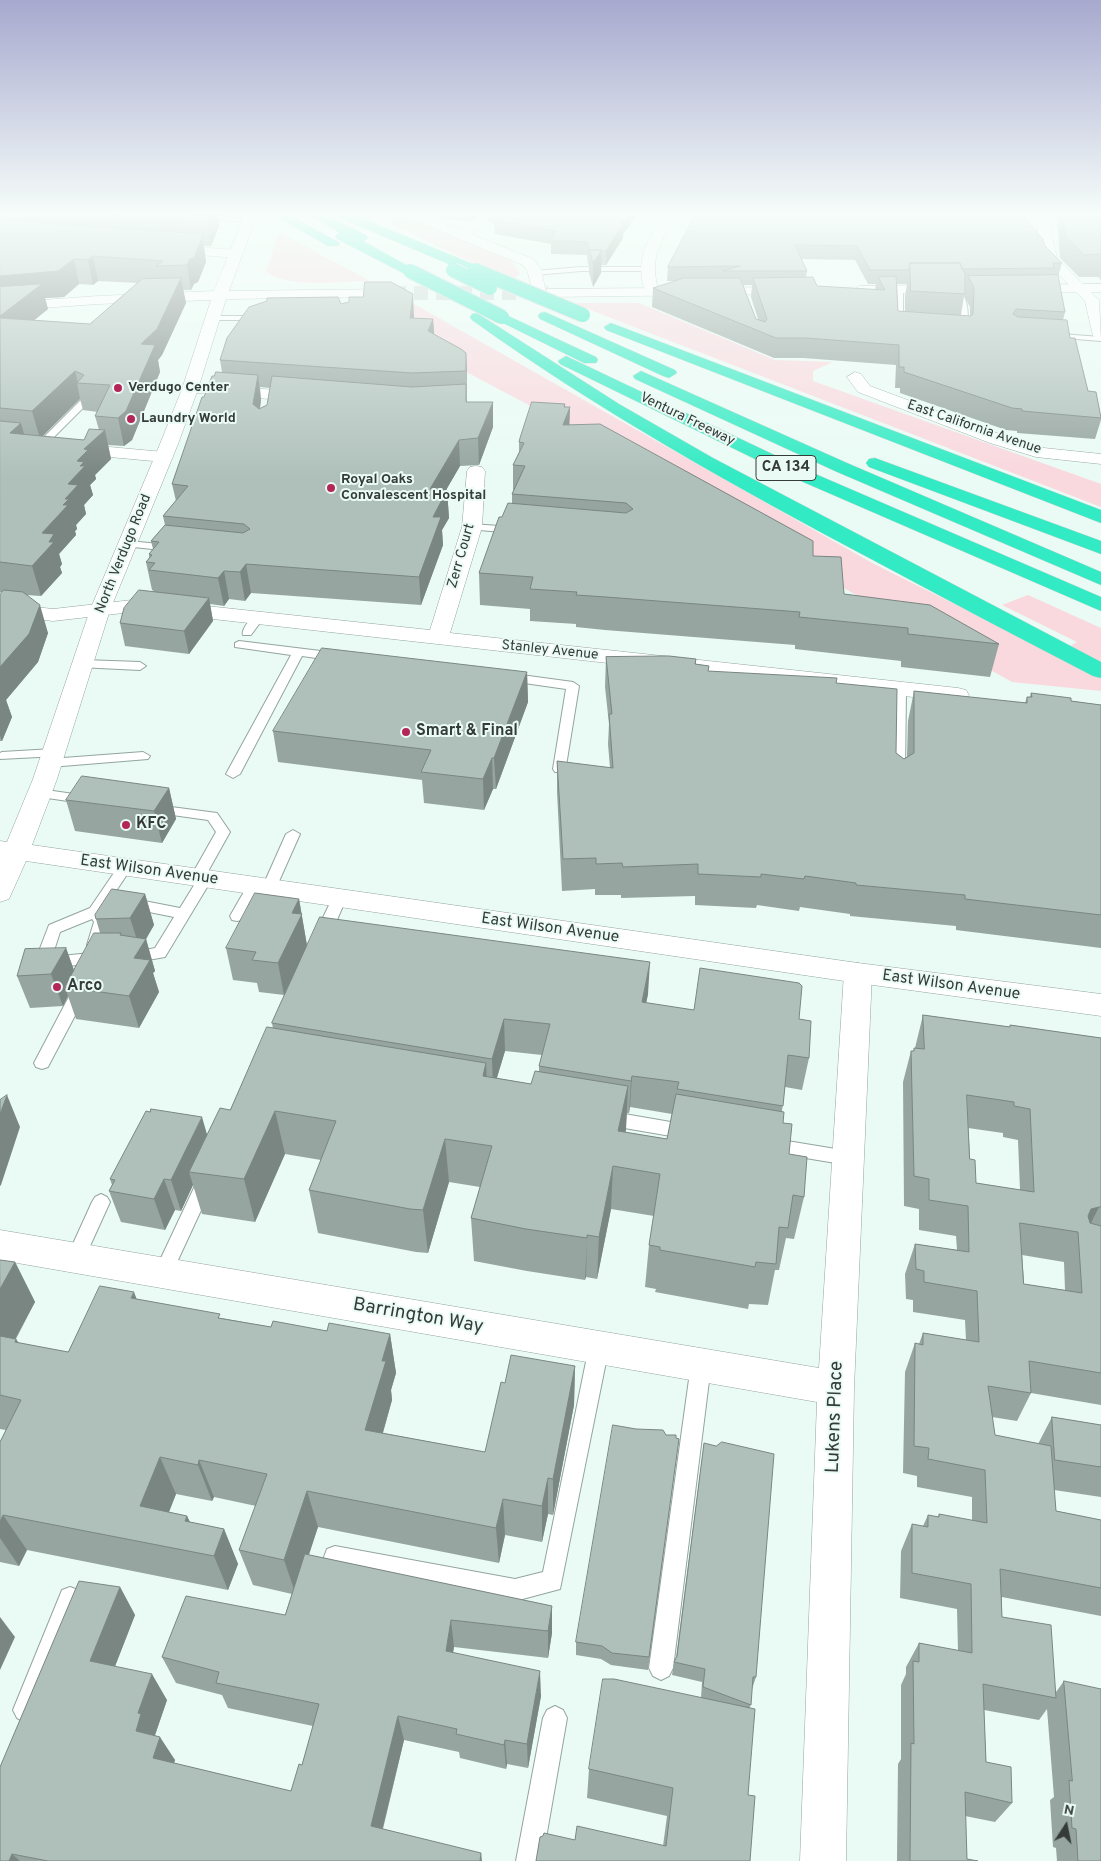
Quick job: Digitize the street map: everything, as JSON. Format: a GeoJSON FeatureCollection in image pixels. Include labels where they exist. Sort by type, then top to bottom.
{"type":"FeatureCollection","features":[{"type":"Feature","properties":{"kind":"highway","name":"Ventura Freeway"},"geometry":{"type":"LineString","coordinates":[[449,303],[800,474],[1096,571]]}},
{"type":"Feature","properties":{"kind":"highway"},"geometry":{"type":"LineString","coordinates":[[480,303],[709,417],[1096,571]]}},
{"type":"Feature","properties":{"kind":"highway"},"geometry":{"type":"LineString","coordinates":[[485,303],[510,317]]}},
{"type":"Feature","properties":{"kind":"highway","name":"CA 134"},"geometry":{"type":"LineString","coordinates":[[519,303],[1096,571]]}},
{"type":"Feature","properties":{"kind":"highway"},"geometry":{"type":"LineString","coordinates":[[553,303],[1101,517]]}},
{"type":"Feature","properties":{"kind":"highway"},"geometry":{"type":"LineString","coordinates":[[478,318],[522,350],[628,418],[795,510],[1101,671]]}},
{"type":"Feature","properties":{"kind":"street"},"geometry":{"type":"LineString","coordinates":[[0,307],[44,303]]}},
{"type":"Feature","properties":{"kind":"street","name":"North Verdugo Road"},"geometry":{"type":"LineString","coordinates":[[0,893],[8,850],[39,793],[100,610],[164,457],[190,389],[218,303]]}},
{"type":"Feature","properties":{"kind":"street"},"geometry":{"type":"LineString","coordinates":[[1093,303],[1101,338]]}},
{"type":"Feature","properties":{"kind":"street","name":"East California Avenue"},"geometry":{"type":"LineString","coordinates":[[855,377],[864,389],[996,439],[1042,453],[1101,460]]}},
{"type":"Feature","properties":{"kind":"street"},"geometry":{"type":"LineString","coordinates":[[190,389],[270,400],[319,398]]}},
{"type":"Feature","properties":{"kind":"street"},"geometry":{"type":"LineString","coordinates":[[0,442],[164,457]]}},
{"type":"Feature","properties":{"kind":"street","name":"Zerr Court"},"geometry":{"type":"LineString","coordinates":[[438,638],[472,527],[476,471]]}},
{"type":"Feature","properties":{"kind":"street","name":"Stanley Avenue"},"geometry":{"type":"LineString","coordinates":[[0,610],[53,615],[141,605],[252,626],[438,638],[976,698]]}},
{"type":"Feature","properties":{"kind":"street","name":"East Wilson Avenue"},"geometry":{"type":"LineString","coordinates":[[8,850],[858,973],[1101,1005]]}},
{"type":"Feature","properties":{"kind":"street","name":"Lukens Place"},"geometry":{"type":"LineString","coordinates":[[823,1861],[836,1388],[858,973]]}},
{"type":"Feature","properties":{"kind":"street","name":"Barrington Way"},"geometry":{"type":"LineString","coordinates":[[0,1245],[836,1388]]}},
{"type":"Feature","properties":{"kind":"lane"},"geometry":{"type":"LineString","coordinates":[[900,303],[899,328],[908,328]]}},
{"type":"Feature","properties":{"kind":"lane"},"geometry":{"type":"LineString","coordinates":[[955,331],[964,332],[964,307],[962,303]]}},
{"type":"Feature","properties":{"kind":"lane"},"geometry":{"type":"LineString","coordinates":[[213,318],[273,318]]}},
{"type":"Feature","properties":{"kind":"lane"},"geometry":{"type":"LineString","coordinates":[[1042,335],[1101,338]]}},
{"type":"Feature","properties":{"kind":"lane"},"geometry":{"type":"LineString","coordinates":[[40,446],[84,402]]}},
{"type":"Feature","properties":{"kind":"lane"},"geometry":{"type":"LineString","coordinates":[[472,527],[527,531]]}},
{"type":"Feature","properties":{"kind":"lane"},"geometry":{"type":"LineString","coordinates":[[128,544],[184,550]]}},
{"type":"Feature","properties":{"kind":"lane"},"geometry":{"type":"LineString","coordinates":[[239,644],[338,657]]}},
{"type":"Feature","properties":{"kind":"lane"},"geometry":{"type":"LineString","coordinates":[[233,774],[298,652]]}},
{"type":"Feature","properties":{"kind":"lane"},"geometry":{"type":"LineString","coordinates":[[82,664],[140,666]]}},
{"type":"Feature","properties":{"kind":"lane"},"geometry":{"type":"LineString","coordinates":[[514,678],[573,686],[560,769]]}},
{"type":"Feature","properties":{"kind":"lane"},"geometry":{"type":"LineString","coordinates":[[898,784],[900,689]]}},
{"type":"Feature","properties":{"kind":"lane"},"geometry":{"type":"LineString","coordinates":[[2,756],[52,758],[143,756]]}},
{"type":"Feature","properties":{"kind":"lane"},"geometry":{"type":"LineString","coordinates":[[39,793],[100,801]]}},
{"type":"Feature","properties":{"kind":"lane"},"geometry":{"type":"LineString","coordinates":[[138,806],[212,816],[223,832],[183,914],[160,953],[132,958],[98,958],[42,964],[54,929],[95,912],[129,903],[183,914]]}},
{"type":"Feature","properties":{"kind":"lane"},"geometry":{"type":"LineString","coordinates":[[237,916],[261,887],[293,834]]}},
{"type":"Feature","properties":{"kind":"lane"},"geometry":{"type":"LineString","coordinates":[[95,912],[125,867]]}},
{"type":"Feature","properties":{"kind":"lane"},"geometry":{"type":"LineString","coordinates":[[316,947],[339,898]]}},
{"type":"Feature","properties":{"kind":"lane"},"geometry":{"type":"LineString","coordinates":[[42,1063],[98,958],[95,945],[102,921],[95,912]]}},
{"type":"Feature","properties":{"kind":"lane"},"geometry":{"type":"LineString","coordinates":[[587,1115],[705,1134]]}},
{"type":"Feature","properties":{"kind":"lane"},"geometry":{"type":"LineString","coordinates":[[754,1143],[848,1158]]}},
{"type":"Feature","properties":{"kind":"lane"},"geometry":{"type":"LineString","coordinates":[[163,1273],[212,1168]]}},
{"type":"Feature","properties":{"kind":"lane"},"geometry":{"type":"LineString","coordinates":[[76,1258],[101,1202]]}},
{"type":"Feature","properties":{"kind":"lane"},"geometry":{"type":"LineString","coordinates":[[335,1557],[515,1590],[552,1581],[599,1348]]}},
{"type":"Feature","properties":{"kind":"lane"},"geometry":{"type":"LineString","coordinates":[[662,1668],[701,1365]]}},
{"type":"Feature","properties":{"kind":"lane"},"geometry":{"type":"LineString","coordinates":[[15,1735],[70,1598]]}},
{"type":"Feature","properties":{"kind":"lane"},"geometry":{"type":"LineString","coordinates":[[529,1861],[555,1718]]}},
{"type":"Feature","properties":{"kind":"shaded area"},"geometry":{"type":"Polygon","coordinates":[[[572,303],[639,303],[775,360],[833,362],[813,371],[813,381],[1101,484],[1101,507],[572,303]]]}},
{"type":"Feature","properties":{"kind":"shaded area"},"geometry":{"type":"Polygon","coordinates":[[[398,304],[414,304],[874,564],[1057,655],[1077,642],[1002,605],[1028,595],[1101,628],[1101,691],[1012,682],[554,426],[546,414],[432,354],[398,304]]]}},
{"type":"Feature","properties":{"kind":"building"},"geometry":{"type":"Polygon","coordinates":[[[0,303],[17,303],[0,316],[0,303]]]}},
{"type":"Feature","properties":{"kind":"building"},"geometry":{"type":"Polygon","coordinates":[[[114,303],[169,303],[157,329],[141,344],[155,345],[126,411],[118,418],[95,416],[110,385],[77,383],[84,375],[75,371],[32,411],[0,408],[0,318],[90,324],[114,303]]]}},
{"type":"Feature","properties":{"kind":"building"},"geometry":{"type":"Polygon","coordinates":[[[261,303],[412,303],[410,318],[433,319],[428,331],[466,353],[466,371],[412,373],[220,360],[227,338],[249,307],[261,303]]]}},
{"type":"Feature","properties":{"kind":"building"},"geometry":{"type":"Polygon","coordinates":[[[690,303],[750,303],[756,319],[765,322],[767,319],[761,303],[898,303],[898,311],[971,316],[973,314],[973,303],[1063,303],[1065,312],[1016,309],[1013,314],[1018,317],[1067,320],[1070,338],[1075,338],[1088,391],[1096,392],[1101,418],[1022,411],[1022,409],[1012,408],[904,372],[904,367],[899,367],[899,345],[806,338],[776,338],[690,303]]]}},
{"type":"Feature","properties":{"kind":"building"},"geometry":{"type":"Polygon","coordinates":[[[216,372],[258,375],[253,404],[259,409],[267,405],[272,376],[412,387],[466,384],[466,402],[493,402],[478,438],[459,440],[430,489],[447,490],[433,517],[441,517],[419,577],[246,564],[240,572],[224,571],[218,578],[149,570],[155,563],[146,562],[152,555],[149,554],[159,542],[151,541],[165,525],[243,533],[250,529],[244,524],[163,516],[188,486],[172,484],[202,397],[204,397],[212,376],[216,372]]]}},
{"type":"Feature","properties":{"kind":"building"},"geometry":{"type":"Polygon","coordinates":[[[532,402],[565,404],[564,407],[570,407],[563,425],[600,424],[813,541],[813,556],[841,557],[844,594],[930,605],[999,644],[908,634],[908,628],[799,617],[800,612],[576,595],[577,592],[530,589],[533,577],[479,573],[499,517],[502,517],[508,503],[626,513],[633,509],[626,503],[512,494],[525,466],[513,465],[524,443],[519,442],[532,402]]]}},
{"type":"Feature","properties":{"kind":"building"},"geometry":{"type":"Polygon","coordinates":[[[0,421],[21,423],[10,433],[84,440],[89,429],[105,430],[84,449],[88,450],[77,461],[84,462],[80,466],[85,466],[68,484],[78,485],[65,499],[69,499],[63,505],[68,505],[42,533],[54,534],[49,542],[54,542],[32,566],[0,562],[0,421]]]}},
{"type":"Feature","properties":{"kind":"building"},"geometry":{"type":"Polygon","coordinates":[[[4,590],[23,592],[40,605],[29,634],[0,667],[0,594],[4,590]]]}},
{"type":"Feature","properties":{"kind":"building"},"geometry":{"type":"Polygon","coordinates":[[[139,590],[209,598],[184,631],[120,623],[124,608],[139,590]]]}},
{"type":"Feature","properties":{"kind":"building","name":"Smart & Final"},"geometry":{"type":"Polygon","coordinates":[[[322,648],[527,672],[494,758],[492,758],[483,779],[421,772],[431,750],[273,731],[322,648]]]}},
{"type":"Feature","properties":{"kind":"building"},"geometry":{"type":"Polygon","coordinates":[[[669,656],[696,659],[695,664],[709,666],[708,671],[837,678],[836,683],[897,689],[896,753],[904,759],[914,753],[914,691],[1027,703],[1027,697],[1032,697],[1031,693],[1071,698],[1071,701],[1101,705],[1101,915],[965,899],[965,895],[856,885],[856,883],[805,876],[804,879],[761,874],[761,877],[698,874],[698,864],[623,867],[622,863],[596,864],[596,858],[563,859],[557,761],[613,768],[609,714],[612,714],[606,657],[669,656]]]}},
{"type":"Feature","properties":{"kind":"building"},"geometry":{"type":"Polygon","coordinates":[[[82,776],[169,788],[154,811],[66,800],[82,776]]]}},
{"type":"Feature","properties":{"kind":"building"},"geometry":{"type":"Polygon","coordinates":[[[112,889],[145,894],[130,918],[96,919],[95,915],[112,889]]]}},
{"type":"Feature","properties":{"kind":"building"},"geometry":{"type":"Polygon","coordinates":[[[255,893],[299,899],[292,913],[302,914],[278,963],[252,960],[256,952],[226,948],[255,893]]]}},
{"type":"Feature","properties":{"kind":"building"},"geometry":{"type":"Polygon","coordinates":[[[320,917],[650,962],[642,1002],[694,1010],[700,968],[799,983],[802,986],[799,1019],[811,1021],[809,1058],[788,1055],[783,1106],[677,1089],[679,1082],[632,1076],[631,1081],[539,1066],[550,1024],[504,1019],[492,1059],[272,1023],[320,917]]]}},
{"type":"Feature","properties":{"kind":"building"},"geometry":{"type":"Polygon","coordinates":[[[94,933],[121,933],[120,935],[146,939],[134,958],[150,960],[129,996],[65,987],[94,933]]]}},
{"type":"Feature","properties":{"kind":"building"},"geometry":{"type":"Polygon","coordinates":[[[66,948],[51,974],[17,976],[25,949],[66,948]]]}},
{"type":"Feature","properties":{"kind":"building"},"geometry":{"type":"Polygon","coordinates":[[[923,1015],[1101,1038],[1101,1207],[1091,1209],[1088,1216],[1090,1223],[1101,1226],[1101,1373],[1029,1361],[1031,1393],[988,1386],[995,1435],[1051,1446],[1056,1511],[1101,1520],[1101,1588],[1000,1569],[1002,1617],[1051,1625],[1056,1698],[983,1684],[986,1762],[1011,1767],[1012,1803],[965,1792],[967,1859],[978,1861],[910,1861],[911,1743],[914,1744],[913,1661],[919,1662],[919,1643],[972,1653],[971,1584],[912,1573],[912,1524],[928,1527],[928,1515],[939,1517],[939,1514],[987,1523],[985,1470],[928,1459],[929,1448],[914,1446],[915,1343],[923,1345],[923,1333],[979,1342],[977,1291],[924,1282],[924,1271],[916,1269],[915,1244],[969,1252],[968,1206],[929,1200],[929,1179],[914,1176],[911,1051],[914,1051],[914,1048],[924,1049],[923,1015]],[[967,1095],[970,1159],[975,1160],[976,1183],[1034,1192],[1030,1109],[1014,1106],[1014,1102],[967,1095]],[[1020,1223],[1024,1284],[1082,1293],[1078,1232],[1020,1223]]]}},
{"type":"Feature","properties":{"kind":"building"},"geometry":{"type":"Polygon","coordinates":[[[267,1027],[486,1063],[483,1076],[531,1084],[535,1071],[628,1086],[618,1131],[667,1139],[676,1094],[784,1112],[783,1123],[792,1124],[789,1154],[807,1157],[804,1197],[793,1195],[788,1228],[779,1227],[776,1264],[756,1262],[755,1267],[660,1250],[660,1247],[649,1245],[660,1174],[613,1166],[599,1237],[587,1235],[587,1238],[471,1218],[492,1146],[445,1139],[423,1210],[309,1190],[336,1121],[275,1111],[244,1179],[189,1172],[220,1108],[230,1110],[267,1027]]]}},
{"type":"Feature","properties":{"kind":"building"},"geometry":{"type":"Polygon","coordinates":[[[7,1095],[0,1114],[0,1100],[7,1095]]]}},
{"type":"Feature","properties":{"kind":"building"},"geometry":{"type":"Polygon","coordinates":[[[151,1109],[202,1117],[171,1180],[164,1179],[154,1199],[109,1191],[115,1180],[110,1179],[146,1111],[150,1112],[151,1109]]]}},
{"type":"Feature","properties":{"kind":"building"},"geometry":{"type":"Polygon","coordinates":[[[0,1260],[15,1262],[0,1289],[0,1260]]]}},
{"type":"Feature","properties":{"kind":"building"},"geometry":{"type":"Polygon","coordinates":[[[100,1286],[134,1292],[131,1298],[220,1314],[218,1318],[271,1327],[273,1321],[327,1331],[329,1323],[390,1334],[382,1361],[386,1361],[365,1430],[485,1452],[501,1382],[505,1383],[511,1355],[575,1366],[553,1479],[548,1478],[542,1506],[503,1499],[496,1528],[307,1491],[284,1560],[239,1550],[267,1474],[199,1460],[198,1465],[160,1457],[140,1506],[187,1516],[185,1521],[224,1529],[214,1556],[3,1515],[0,1522],[0,1442],[21,1400],[0,1395],[0,1336],[16,1339],[15,1342],[68,1352],[100,1286]]]}},
{"type":"Feature","properties":{"kind":"building"},"geometry":{"type":"Polygon","coordinates":[[[1052,1417],[1101,1425],[1101,1467],[1055,1460],[1052,1417]]]}},
{"type":"Feature","properties":{"kind":"building"},"geometry":{"type":"Polygon","coordinates":[[[613,1425],[636,1429],[663,1430],[666,1435],[676,1435],[676,1438],[679,1439],[649,1657],[612,1653],[602,1646],[576,1642],[613,1425]]]}},
{"type":"Feature","properties":{"kind":"building"},"geometry":{"type":"Polygon","coordinates":[[[722,1442],[774,1454],[756,1677],[753,1677],[751,1705],[703,1687],[705,1669],[674,1662],[677,1656],[704,1443],[716,1446],[722,1442]]]}},
{"type":"Feature","properties":{"kind":"building"},"geometry":{"type":"Polygon","coordinates":[[[305,1554],[552,1606],[548,1631],[451,1620],[446,1651],[540,1671],[527,1744],[505,1740],[504,1745],[456,1734],[457,1729],[398,1716],[371,1826],[481,1853],[480,1861],[48,1861],[12,1854],[9,1861],[0,1861],[0,1767],[79,1581],[120,1587],[90,1661],[152,1674],[138,1713],[141,1714],[136,1731],[160,1737],[153,1758],[291,1791],[299,1764],[302,1765],[319,1704],[216,1683],[219,1672],[162,1657],[186,1596],[285,1615],[305,1554]]]}},
{"type":"Feature","properties":{"kind":"building"},"geometry":{"type":"Polygon","coordinates":[[[603,1679],[614,1679],[755,1709],[748,1795],[755,1796],[750,1861],[536,1861],[540,1837],[544,1833],[575,1840],[577,1826],[666,1846],[673,1788],[589,1769],[603,1679]]]}},
{"type":"Feature","properties":{"kind":"building"},"geometry":{"type":"Polygon","coordinates":[[[1064,1681],[1101,1689],[1101,1861],[1078,1861],[1076,1829],[1072,1828],[1069,1780],[1072,1781],[1064,1681]]]}},
{"type":"Feature","properties":{"kind":"place","name":"Verdugo Center"},"geometry":{"type":"Point","coordinates":[118,388]}},
{"type":"Feature","properties":{"kind":"place","name":"Laundry World"},"geometry":{"type":"Point","coordinates":[131,419]}},
{"type":"Feature","properties":{"kind":"place","name":"Royal Oaks Convalescent Hospital"},"geometry":{"type":"Point","coordinates":[331,488]}},
{"type":"Feature","properties":{"kind":"place","name":"Smart & Final"},"geometry":{"type":"Point","coordinates":[406,732]}},
{"type":"Feature","properties":{"kind":"place","name":"KFC"},"geometry":{"type":"Point","coordinates":[126,825]}},
{"type":"Feature","properties":{"kind":"place","name":"Arco"},"geometry":{"type":"Point","coordinates":[57,987]}}]}
